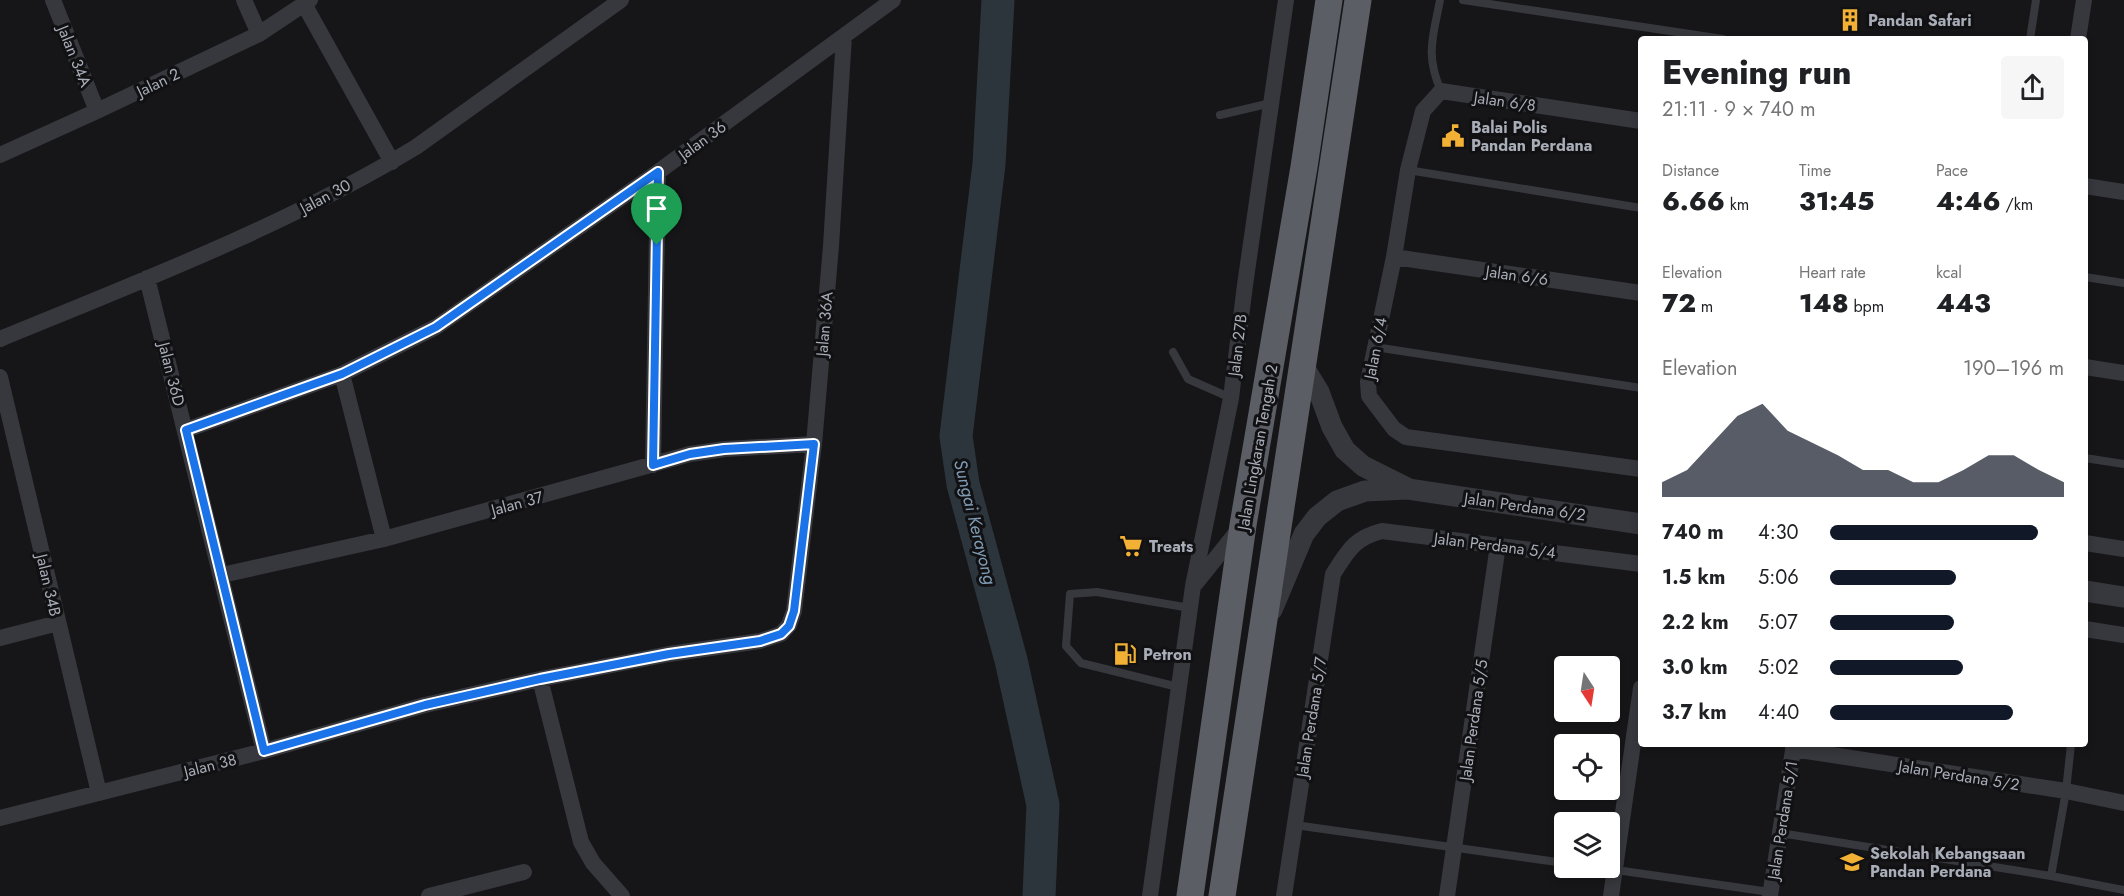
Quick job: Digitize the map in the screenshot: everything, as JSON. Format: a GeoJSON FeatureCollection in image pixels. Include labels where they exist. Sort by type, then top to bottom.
{"type":"FeatureCollection","features":[{"type":"Feature","properties":{"kind":"highway","name":"Jalan Lingkaran Tengah 2"},"geometry":{"type":"LineString","coordinates":[[1190,896],[1243,525],[1304,167],[1329,0]]}},
{"type":"Feature","properties":{"kind":"highway","name":"Jalan Lingkaran Tengah 2"},"geometry":{"type":"LineString","coordinates":[[1222,896],[1358,0]]}},
{"type":"Feature","properties":{"kind":"street","name":"Jalan 34A"},"geometry":{"type":"LineString","coordinates":[[53,0],[97,111]]}},
{"type":"Feature","properties":{"kind":"street"},"geometry":{"type":"LineString","coordinates":[[244,0],[259,34]]}},
{"type":"Feature","properties":{"kind":"street","name":"Jalan 30"},"geometry":{"type":"LineString","coordinates":[[0,339],[263,228],[392,162],[621,0]]}},
{"type":"Feature","properties":{"kind":"street","name":"Jalan 36"},"geometry":{"type":"LineString","coordinates":[[186,430],[342,374],[436,327],[658,172],[893,0]]}},
{"type":"Feature","properties":{"kind":"street","name":"Jalan 27B"},"geometry":{"type":"LineString","coordinates":[[1150,896],[1193,586],[1231,398],[1286,0]]}},
{"type":"Feature","properties":{"kind":"street"},"geometry":{"type":"LineString","coordinates":[[2078,36],[2084,0]]}},
{"type":"Feature","properties":{"kind":"street","name":"Jalan 2"},"geometry":{"type":"LineString","coordinates":[[0,155],[259,34],[307,2]]}},
{"type":"Feature","properties":{"kind":"street"},"geometry":{"type":"LineString","coordinates":[[307,2],[392,162]]}},
{"type":"Feature","properties":{"kind":"street","name":"Jalan 36A"},"geometry":{"type":"LineString","coordinates":[[794,611],[814,444],[831,246],[844,36]]}},
{"type":"Feature","properties":{"kind":"street","name":"Jalan 6/8"},"geometry":{"type":"LineString","coordinates":[[1441,91],[1638,121]]}},
{"type":"Feature","properties":{"kind":"street","name":"Jalan 6/4"},"geometry":{"type":"LineString","coordinates":[[1441,91],[1423,111],[1408,170],[1394,257],[1368,382],[1369,396],[1394,429],[1406,437],[1638,469]]}},
{"type":"Feature","properties":{"kind":"street"},"geometry":{"type":"LineString","coordinates":[[653,465],[658,172]]}},
{"type":"Feature","properties":{"kind":"street"},"geometry":{"type":"LineString","coordinates":[[2088,186],[2124,192]]}},
{"type":"Feature","properties":{"kind":"street","name":"Jalan 6/6"},"geometry":{"type":"LineString","coordinates":[[1394,257],[1638,292]]}},
{"type":"Feature","properties":{"kind":"street","name":"Jalan 36D"},"geometry":{"type":"LineString","coordinates":[[147,278],[264,751]]}},
{"type":"Feature","properties":{"kind":"street","name":"Jalan Perdana 6/2"},"geometry":{"type":"LineString","coordinates":[[1302,364],[1319,392],[1332,427],[1345,450],[1363,466],[1408,489]]}},
{"type":"Feature","properties":{"kind":"street"},"geometry":{"type":"LineString","coordinates":[[2088,367],[2124,373]]}},
{"type":"Feature","properties":{"kind":"street"},"geometry":{"type":"LineString","coordinates":[[342,374],[384,539]]}},
{"type":"Feature","properties":{"kind":"street","name":"Jalan 34B"},"geometry":{"type":"LineString","coordinates":[[0,378],[99,793]]}},
{"type":"Feature","properties":{"kind":"street","name":"Jalan 37"},"geometry":{"type":"LineString","coordinates":[[222,575],[384,539],[690,454],[724,449],[814,444]]}},
{"type":"Feature","properties":{"kind":"street","name":"Jalan Perdana 6/2"},"geometry":{"type":"LineString","coordinates":[[1262,636],[1304,534],[1317,517],[1337,501],[1365,491],[1408,489],[1638,524]]}},
{"type":"Feature","properties":{"kind":"street"},"geometry":{"type":"LineString","coordinates":[[1193,586],[1243,525]]}},
{"type":"Feature","properties":{"kind":"street","name":"Jalan Perdana 5/4"},"geometry":{"type":"LineString","coordinates":[[1353,545],[1368,534],[1382,531],[1638,564]]}},
{"type":"Feature","properties":{"kind":"street"},"geometry":{"type":"LineString","coordinates":[[2088,543],[2124,549]]}},
{"type":"Feature","properties":{"kind":"street","name":"Jalan Perdana 5/7"},"geometry":{"type":"LineString","coordinates":[[1284,896],[1333,574],[1353,545]]}},
{"type":"Feature","properties":{"kind":"street","name":"Jalan Perdana 5/5"},"geometry":{"type":"LineString","coordinates":[[1447,896],[1498,545]]}},
{"type":"Feature","properties":{"kind":"street"},"geometry":{"type":"LineString","coordinates":[[2088,591],[2124,597]]}},
{"type":"Feature","properties":{"kind":"street","name":"Jalan 38"},"geometry":{"type":"LineString","coordinates":[[0,818],[264,751],[425,705],[540,679],[669,654],[760,641],[781,634],[789,626],[794,611]]}},
{"type":"Feature","properties":{"kind":"street"},"geometry":{"type":"LineString","coordinates":[[0,638],[58,623]]}},
{"type":"Feature","properties":{"kind":"street"},"geometry":{"type":"LineString","coordinates":[[2088,630],[2124,635]]}},
{"type":"Feature","properties":{"kind":"street"},"geometry":{"type":"LineString","coordinates":[[540,679],[581,842],[593,864],[622,896]]}},
{"type":"Feature","properties":{"kind":"street"},"geometry":{"type":"LineString","coordinates":[[1620,835],[1638,709]]}},
{"type":"Feature","properties":{"kind":"street","name":"Jalan Perdana 5/2"},"geometry":{"type":"LineString","coordinates":[[1794,747],[2066,791],[2124,803]]}},
{"type":"Feature","properties":{"kind":"street","name":"Jalan Perdana 5/1"},"geometry":{"type":"LineString","coordinates":[[1770,894],[1794,747]]}},
{"type":"Feature","properties":{"kind":"street"},"geometry":{"type":"LineString","coordinates":[[429,896],[524,872]]}},
{"type":"Feature","properties":{"kind":"street"},"geometry":{"type":"LineString","coordinates":[[1611,896],[1614,878]]}},
{"type":"Feature","properties":{"kind":"lane"},"geometry":{"type":"LineString","coordinates":[[1440,0],[1430,57],[1433,74],[1441,91]]}},
{"type":"Feature","properties":{"kind":"lane"},"geometry":{"type":"LineString","coordinates":[[1463,0],[1703,36]]}},
{"type":"Feature","properties":{"kind":"lane"},"geometry":{"type":"LineString","coordinates":[[2030,36],[2036,0]]}},
{"type":"Feature","properties":{"kind":"lane"},"geometry":{"type":"LineString","coordinates":[[1220,115],[1271,104]]}},
{"type":"Feature","properties":{"kind":"lane"},"geometry":{"type":"LineString","coordinates":[[1408,170],[1638,208]]}},
{"type":"Feature","properties":{"kind":"lane"},"geometry":{"type":"LineString","coordinates":[[2088,277],[2124,283]]}},
{"type":"Feature","properties":{"kind":"lane"},"geometry":{"type":"LineString","coordinates":[[1375,347],[1638,388]]}},
{"type":"Feature","properties":{"kind":"lane"},"geometry":{"type":"LineString","coordinates":[[1173,352],[1188,379],[1231,398]]}},
{"type":"Feature","properties":{"kind":"lane"},"geometry":{"type":"LineString","coordinates":[[2088,458],[2124,464]]}},
{"type":"Feature","properties":{"kind":"lane"},"geometry":{"type":"LineString","coordinates":[[1178,687],[1081,663],[1066,646],[1070,594],[1098,592],[1190,608]]}},
{"type":"Feature","properties":{"kind":"lane"},"geometry":{"type":"LineString","coordinates":[[2051,876],[2066,791],[2071,747]]}},
{"type":"Feature","properties":{"kind":"lane"},"geometry":{"type":"LineString","coordinates":[[1295,825],[1554,862]]}},
{"type":"Feature","properties":{"kind":"lane"},"geometry":{"type":"LineString","coordinates":[[1780,833],[2051,876],[2124,890]]}},
{"type":"Feature","properties":{"kind":"lane"},"geometry":{"type":"LineString","coordinates":[[1620,871],[1770,894]]}},
{"type":"Feature","properties":{"kind":"waterway","name":"Sungai Kerayong"},"geometry":{"type":"LineString","coordinates":[[998,0],[989,164],[956,436],[963,484],[1011,660],[1043,805],[1039,896]]}},
{"type":"Feature","properties":{"kind":"place","name":"Pandan Safari"},"geometry":{"type":"Point","coordinates":[1850,20]}},
{"type":"Feature","properties":{"kind":"place","name":"Balai Polis Pandan Perdana"},"geometry":{"type":"Point","coordinates":[1453,136]}},
{"type":"Feature","properties":{"kind":"place","name":"Treats"},"geometry":{"type":"Point","coordinates":[1131,546]}},
{"type":"Feature","properties":{"kind":"place","name":"Petron"},"geometry":{"type":"Point","coordinates":[1125,654]}},
{"type":"Feature","properties":{"kind":"place","name":"Sekolah Kebangsaan Pandan Perdana"},"geometry":{"type":"Point","coordinates":[1852,862]}},
{"type":"Feature","properties":{"kind":"route"},"geometry":{"type":"LineString","coordinates":[[658,172],[657,245],[653,465],[690,454],[724,449],[814,444],[794,611],[789,626],[781,634],[760,641],[669,654],[540,679],[425,705],[264,751],[186,430],[342,374],[436,327],[658,172]]}}]}
